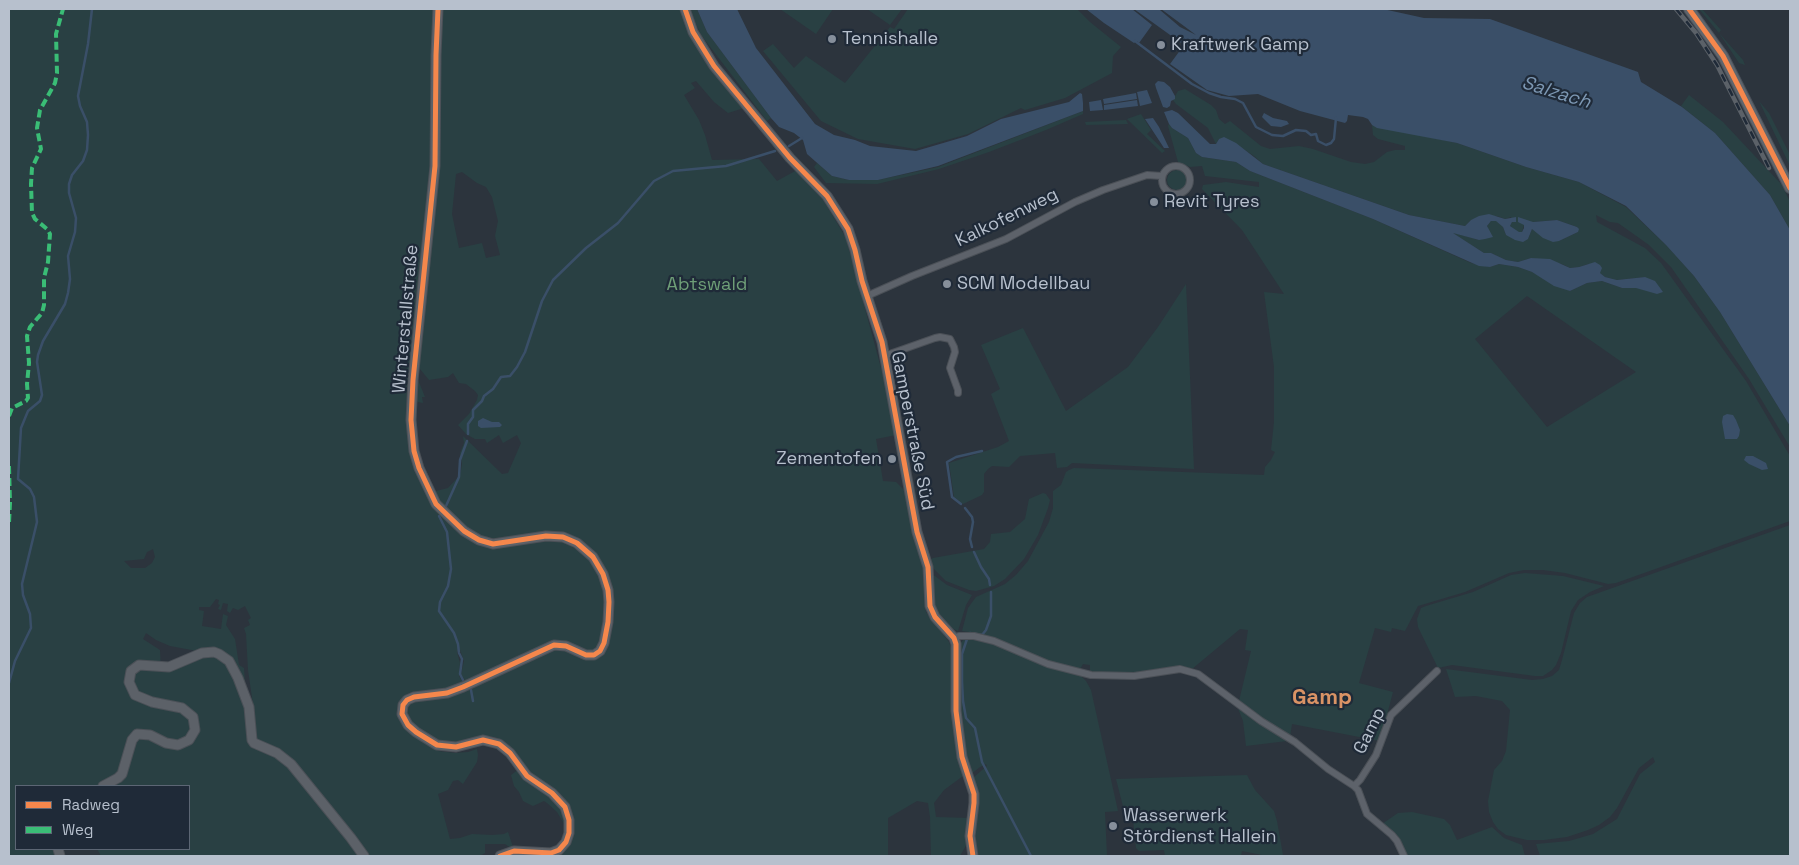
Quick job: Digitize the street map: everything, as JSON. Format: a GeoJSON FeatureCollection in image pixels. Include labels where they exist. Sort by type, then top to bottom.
{"type":"FeatureCollection","features":[{"type":"Feature","properties":{"kind":"main road"},"geometry":{"type":"LineString","coordinates":[[1689,9],[1723,56],[1790,188]]}},
{"type":"Feature","properties":{"kind":"street","name":"Winterstallstraße"},"geometry":{"type":"LineString","coordinates":[[438,9],[436,158],[413,380],[411,420],[414,452],[419,468],[436,504],[464,531],[478,540],[493,544],[546,536],[563,537],[577,542],[593,557],[603,574],[609,602],[604,642],[600,651],[594,655],[586,655],[566,646],[554,645],[463,687],[447,692],[414,697],[407,700],[403,705],[402,714],[408,725],[437,745],[456,747],[483,740],[494,741],[499,744],[510,753],[527,776],[552,793],[565,807],[569,820],[569,833],[566,842],[559,850],[548,853],[514,851],[500,856]]}},
{"type":"Feature","properties":{"kind":"street","name":"Gamperstraße Süd"},"geometry":{"type":"LineString","coordinates":[[686,9],[693,32],[714,66],[790,158],[820,187],[848,229],[882,342],[915,523],[928,567],[930,606],[936,618],[954,638]]}},
{"type":"Feature","properties":{"kind":"street","name":"Kalkofenweg"},"geometry":{"type":"LineString","coordinates":[[1176,165],[1181,166],[1189,172],[1190,182],[1185,191],[1175,194],[1166,190],[1163,186],[1162,176],[1168,168],[1176,165]]}},
{"type":"Feature","properties":{"kind":"street","name":"Kalkofenweg"},"geometry":{"type":"LineString","coordinates":[[867,296],[916,274],[1006,239],[1074,202],[1103,190],[1147,175],[1162,176]]}},
{"type":"Feature","properties":{"kind":"street"},"geometry":{"type":"LineString","coordinates":[[884,356],[935,338],[940,337],[950,340],[955,352],[950,368],[958,393]]}},
{"type":"Feature","properties":{"kind":"street"},"geometry":{"type":"LineString","coordinates":[[973,856],[970,836],[974,794],[962,757],[956,711],[954,638],[959,636],[974,636],[994,641],[1048,664],[1091,675],[1134,676],[1172,669],[1192,671],[1295,742],[1328,769],[1354,786],[1358,790],[1367,814],[1397,841],[1404,856]]}},
{"type":"Feature","properties":{"kind":"street"},"geometry":{"type":"LineString","coordinates":[[105,785],[122,774],[132,740],[138,734],[150,735],[166,743],[178,746],[189,740],[195,730],[193,718],[182,708],[152,702],[136,695],[128,682],[131,671],[139,665],[169,667],[202,653],[214,652],[229,662],[238,678],[250,707],[252,740],[254,743],[277,753],[291,764],[364,856]]}},
{"type":"Feature","properties":{"kind":"street","name":"Gamp"},"geometry":{"type":"LineString","coordinates":[[1354,786],[1376,755],[1391,715],[1437,670]]}},
{"type":"Feature","properties":{"kind":"green space","name":"Abtswald"},"geometry":{"type":"Polygon","coordinates":[[[9,9],[681,9],[688,29],[711,68],[744,108],[728,113],[714,102],[696,81],[691,83],[695,88],[684,95],[699,120],[712,160],[759,159],[777,181],[797,170],[821,196],[846,238],[892,409],[896,435],[876,439],[883,481],[896,482],[904,490],[923,561],[926,612],[949,642],[954,656],[951,695],[955,732],[964,769],[963,776],[944,790],[934,803],[936,817],[970,818],[968,842],[960,856],[931,856],[928,803],[917,801],[888,818],[888,856],[555,856],[569,844],[572,832],[570,816],[559,796],[529,774],[511,749],[497,738],[488,736],[445,745],[425,735],[408,720],[406,708],[416,699],[455,694],[544,650],[556,647],[563,648],[585,658],[594,659],[599,657],[604,652],[608,641],[611,622],[612,605],[606,575],[595,556],[580,541],[573,538],[548,533],[501,542],[489,541],[478,538],[451,518],[440,505],[433,490],[448,488],[460,475],[462,464],[460,453],[464,443],[463,436],[502,474],[508,473],[521,443],[517,435],[503,443],[499,435],[487,443],[485,439],[475,439],[466,434],[458,425],[469,414],[478,395],[466,384],[459,383],[453,373],[448,377],[429,380],[420,369],[417,360],[412,368],[409,413],[412,450],[418,471],[438,512],[459,531],[479,543],[493,547],[545,538],[565,540],[576,545],[594,562],[603,579],[606,590],[607,620],[604,638],[600,648],[596,651],[589,652],[563,643],[553,642],[466,682],[461,674],[464,661],[460,650],[457,652],[460,663],[459,676],[464,684],[446,690],[408,695],[401,701],[399,712],[402,720],[422,739],[436,747],[438,751],[455,753],[477,749],[477,762],[463,784],[458,780],[453,781],[448,790],[438,794],[450,839],[472,834],[492,835],[508,832],[513,847],[511,848],[505,844],[485,844],[485,853],[480,856],[101,856],[98,850],[190,850],[190,785],[15,785],[15,850],[55,850],[57,856],[9,856],[9,9]],[[462,172],[456,174],[452,214],[459,248],[482,243],[486,258],[500,255],[495,236],[498,221],[492,197],[486,187],[462,172]],[[153,549],[147,552],[144,559],[124,561],[131,568],[145,568],[152,563],[155,557],[153,549]],[[216,599],[210,607],[199,607],[199,610],[204,611],[202,626],[221,629],[223,614],[228,616],[226,625],[235,639],[239,665],[244,668],[245,683],[233,661],[225,653],[215,649],[197,651],[170,646],[146,633],[143,639],[160,650],[161,672],[182,666],[205,656],[216,657],[221,660],[234,675],[251,722],[255,718],[244,628],[250,625],[248,620],[251,618],[245,606],[238,610],[233,608],[230,613],[227,611],[228,604],[223,603],[221,610],[218,609],[220,605],[218,604],[219,600],[216,599]]]}},
{"type":"Feature","properties":{"kind":"green space"},"geometry":{"type":"Polygon","coordinates":[[[689,9],[697,9],[707,32],[771,118],[767,121],[701,35],[689,9]]]}},
{"type":"Feature","properties":{"kind":"green space"},"geometry":{"type":"Polygon","coordinates":[[[780,9],[833,9],[816,34],[780,9]]]}},
{"type":"Feature","properties":{"kind":"green space"},"geometry":{"type":"Polygon","coordinates":[[[867,9],[902,9],[890,25],[867,9]]]}},
{"type":"Feature","properties":{"kind":"green space"},"geometry":{"type":"Polygon","coordinates":[[[908,9],[1077,9],[1121,47],[1113,56],[1112,73],[1065,98],[1025,110],[1021,108],[968,134],[915,149],[858,139],[821,121],[763,51],[773,44],[794,68],[806,56],[845,83],[890,27],[894,29],[908,9]]]}},
{"type":"Feature","properties":{"kind":"green space"},"geometry":{"type":"Polygon","coordinates":[[[1699,9],[1702,9],[1721,30],[1719,33],[1699,9]]]}},
{"type":"Feature","properties":{"kind":"green space"},"geometry":{"type":"Polygon","coordinates":[[[1719,33],[1743,60],[1745,65],[1739,63],[1719,33]]]}},
{"type":"Feature","properties":{"kind":"green space"},"geometry":{"type":"Polygon","coordinates":[[[1185,89],[1211,105],[1216,110],[1219,119],[1225,124],[1230,121],[1261,146],[1270,149],[1299,146],[1351,162],[1365,164],[1374,162],[1387,152],[1405,150],[1405,146],[1378,139],[1373,135],[1372,125],[1457,143],[1526,167],[1579,182],[1626,207],[1666,245],[1694,276],[1720,312],[1790,426],[1790,447],[1749,379],[1671,267],[1649,245],[1618,223],[1610,222],[1596,215],[1597,222],[1645,248],[1661,263],[1746,381],[1790,456],[1790,521],[1616,583],[1608,584],[1565,573],[1543,570],[1524,570],[1509,573],[1465,592],[1418,606],[1405,631],[1392,628],[1391,632],[1375,628],[1359,683],[1393,692],[1380,741],[1292,724],[1290,737],[1239,701],[1251,651],[1245,650],[1248,630],[1240,629],[1192,669],[1169,667],[1126,674],[1090,673],[1090,665],[1083,664],[1079,671],[1055,664],[975,633],[962,631],[968,608],[976,597],[1005,584],[1028,561],[1049,522],[1053,508],[1053,491],[1061,485],[1066,472],[1069,470],[1074,468],[1264,475],[1265,467],[1275,452],[1271,450],[1274,422],[1274,367],[1264,292],[1284,294],[1242,230],[1202,189],[1203,185],[1226,182],[1259,187],[1259,182],[1205,176],[1202,166],[1190,167],[1178,162],[1169,124],[1188,138],[1196,153],[1202,157],[1236,162],[1250,171],[1373,219],[1471,263],[1490,267],[1499,264],[1518,267],[1570,291],[1587,283],[1602,281],[1622,288],[1636,288],[1645,277],[1617,280],[1605,277],[1588,264],[1570,268],[1562,264],[1531,258],[1518,262],[1506,260],[1491,253],[1484,253],[1451,232],[1479,240],[1488,229],[1487,226],[1491,221],[1497,221],[1503,227],[1506,235],[1528,239],[1532,229],[1559,241],[1578,232],[1577,227],[1557,220],[1533,222],[1524,225],[1522,232],[1519,233],[1510,226],[1512,222],[1511,217],[1505,219],[1497,216],[1471,220],[1465,226],[1409,215],[1263,164],[1242,148],[1219,139],[1216,144],[1208,128],[1173,100],[1178,91],[1185,89]],[[1527,296],[1475,339],[1547,427],[1636,372],[1527,296]]]}},
{"type":"Feature","properties":{"kind":"green space"},"geometry":{"type":"Polygon","coordinates":[[[1689,95],[1723,122],[1782,185],[1790,202],[1790,230],[1770,195],[1715,133],[1681,106],[1689,95]]]}},
{"type":"Feature","properties":{"kind":"green space"},"geometry":{"type":"Polygon","coordinates":[[[1759,101],[1769,113],[1790,155],[1790,166],[1759,101]]]}},
{"type":"Feature","properties":{"kind":"green space"},"geometry":{"type":"Polygon","coordinates":[[[1083,111],[1083,114],[989,152],[939,169],[877,184],[826,183],[814,167],[817,163],[832,176],[849,180],[878,180],[938,167],[1083,111]]]}},
{"type":"Feature","properties":{"kind":"green space"},"geometry":{"type":"Polygon","coordinates":[[[1141,114],[1151,130],[1147,134],[1165,151],[1162,153],[1127,119],[1141,114]]]}},
{"type":"Feature","properties":{"kind":"green space"},"geometry":{"type":"Polygon","coordinates":[[[1126,120],[1128,124],[1086,125],[1085,122],[1126,120]]]}},
{"type":"Feature","properties":{"kind":"green space"},"geometry":{"type":"Polygon","coordinates":[[[1177,170],[1184,173],[1187,180],[1184,187],[1177,190],[1170,187],[1167,180],[1170,173],[1177,170]]]}},
{"type":"Feature","properties":{"kind":"green space"},"geometry":{"type":"Polygon","coordinates":[[[1186,284],[1194,469],[1072,463],[1067,467],[1057,468],[1055,453],[1020,456],[1009,467],[992,466],[988,469],[984,474],[984,492],[982,495],[963,504],[954,497],[949,463],[998,447],[1009,441],[991,394],[1000,389],[981,345],[1023,328],[1066,411],[1128,367],[1158,327],[1186,284]]]}},
{"type":"Feature","properties":{"kind":"green space"},"geometry":{"type":"Polygon","coordinates":[[[416,375],[425,397],[422,397],[423,403],[414,399],[416,375]]]}},
{"type":"Feature","properties":{"kind":"green space"},"geometry":{"type":"Polygon","coordinates":[[[1043,493],[1050,500],[1038,535],[1024,559],[1005,579],[994,586],[976,591],[969,590],[946,581],[929,564],[933,558],[984,549],[990,542],[991,534],[1010,532],[1025,519],[1029,499],[1043,493]]]}},
{"type":"Feature","properties":{"kind":"green space"},"geometry":{"type":"Polygon","coordinates":[[[1790,525],[1790,856],[1540,856],[1536,844],[1569,841],[1593,834],[1617,819],[1640,774],[1655,762],[1653,757],[1639,768],[1617,808],[1610,817],[1599,825],[1567,837],[1544,840],[1527,840],[1506,835],[1498,829],[1489,812],[1488,801],[1494,770],[1502,761],[1506,751],[1510,710],[1502,701],[1476,696],[1455,697],[1446,669],[1532,680],[1552,676],[1559,670],[1574,613],[1580,603],[1587,597],[1790,525]]]}},
{"type":"Feature","properties":{"kind":"green space"},"geometry":{"type":"Polygon","coordinates":[[[931,573],[947,585],[972,595],[966,605],[958,631],[943,622],[933,605],[931,573]]]}},
{"type":"Feature","properties":{"kind":"green space"},"geometry":{"type":"Polygon","coordinates":[[[1525,573],[1563,576],[1604,586],[1578,600],[1571,611],[1561,653],[1552,670],[1543,676],[1535,676],[1452,665],[1438,668],[1418,627],[1417,619],[1421,608],[1473,592],[1511,575],[1525,573]]]}},
{"type":"Feature","properties":{"kind":"green space"},"geometry":{"type":"Polygon","coordinates":[[[965,638],[983,639],[1080,675],[1086,681],[1091,690],[1118,811],[1105,812],[1107,856],[975,856],[973,846],[977,792],[974,777],[987,766],[986,764],[980,767],[971,774],[965,756],[960,727],[959,645],[965,638]]]}},
{"type":"Feature","properties":{"kind":"green space"},"geometry":{"type":"Polygon","coordinates":[[[1237,706],[1287,741],[1246,746],[1243,721],[1237,706]]]}},
{"type":"Feature","properties":{"kind":"green space"},"geometry":{"type":"Polygon","coordinates":[[[519,769],[545,791],[563,810],[567,829],[557,812],[544,801],[533,806],[523,801],[514,786],[511,775],[519,769]]]}},
{"type":"Feature","properties":{"kind":"green space"},"geometry":{"type":"Polygon","coordinates":[[[1247,775],[1255,790],[1274,811],[1283,855],[1267,856],[1242,851],[1241,856],[1165,856],[1164,850],[1139,851],[1136,848],[1133,819],[1126,818],[1116,779],[1247,775]]]}},
{"type":"Feature","properties":{"kind":"green space"},"geometry":{"type":"Polygon","coordinates":[[[1412,812],[1444,819],[1450,825],[1457,840],[1492,827],[1504,838],[1522,845],[1525,856],[1406,856],[1382,824],[1398,813],[1412,812]]]}},
{"type":"Feature","properties":{"kind":"water"},"geometry":{"type":"Polygon","coordinates":[[[697,9],[737,9],[756,48],[815,124],[834,135],[870,146],[916,151],[967,136],[1001,119],[1069,102],[1080,93],[1082,94],[1083,111],[938,166],[878,180],[849,180],[832,176],[807,154],[803,140],[794,133],[779,127],[771,118],[707,32],[697,9]]]}},
{"type":"Feature","properties":{"kind":"water"},"geometry":{"type":"Polygon","coordinates":[[[1086,9],[1132,9],[1152,25],[1139,43],[1137,41],[1134,43],[1086,9]]]}},
{"type":"Feature","properties":{"kind":"water","name":"Salzach"},"geometry":{"type":"Polygon","coordinates":[[[1134,9],[1161,9],[1383,9],[1424,18],[1490,19],[1638,72],[1641,82],[1682,107],[1715,133],[1770,195],[1790,230],[1790,426],[1720,312],[1694,276],[1666,245],[1626,206],[1579,182],[1526,167],[1457,143],[1377,128],[1368,119],[1363,117],[1348,115],[1345,123],[1300,111],[1258,94],[1229,96],[1207,90],[1170,64],[1184,45],[1134,9]],[[1161,9],[1180,27],[1196,35],[1161,9]]]}},
{"type":"Feature","properties":{"kind":"water"},"geometry":{"type":"Polygon","coordinates":[[[1158,81],[1164,82],[1170,87],[1175,96],[1175,99],[1171,101],[1170,106],[1167,108],[1163,107],[1156,88],[1155,84],[1158,81]]]}},
{"type":"Feature","properties":{"kind":"water"},"geometry":{"type":"Polygon","coordinates":[[[1147,90],[1152,103],[1140,106],[1137,92],[1147,90]]]}},
{"type":"Feature","properties":{"kind":"water"},"geometry":{"type":"Polygon","coordinates":[[[1136,93],[1137,99],[1104,104],[1103,99],[1136,93]]]}},
{"type":"Feature","properties":{"kind":"water"},"geometry":{"type":"Polygon","coordinates":[[[1101,100],[1103,110],[1090,111],[1089,102],[1101,100]]]}},
{"type":"Feature","properties":{"kind":"water"},"geometry":{"type":"Polygon","coordinates":[[[1137,100],[1138,106],[1104,110],[1104,105],[1137,100]]]}},
{"type":"Feature","properties":{"kind":"water"},"geometry":{"type":"Polygon","coordinates":[[[1172,110],[1178,113],[1210,144],[1216,144],[1219,139],[1224,137],[1236,143],[1263,164],[1409,215],[1465,226],[1479,216],[1489,214],[1505,219],[1516,217],[1516,222],[1512,222],[1510,226],[1519,232],[1522,232],[1524,225],[1518,222],[1518,217],[1533,222],[1557,220],[1577,227],[1579,229],[1578,232],[1553,242],[1543,238],[1532,229],[1528,239],[1523,242],[1515,240],[1506,235],[1503,227],[1496,221],[1491,221],[1487,226],[1493,237],[1479,240],[1453,233],[1484,253],[1491,253],[1506,260],[1518,262],[1531,258],[1550,259],[1570,268],[1595,262],[1602,268],[1600,273],[1605,277],[1617,280],[1645,277],[1655,281],[1663,292],[1657,294],[1636,288],[1622,288],[1602,281],[1587,283],[1570,291],[1554,286],[1532,272],[1518,267],[1499,264],[1490,267],[1479,266],[1373,219],[1250,171],[1236,162],[1202,157],[1196,153],[1188,138],[1169,124],[1164,112],[1172,110]]]}},
{"type":"Feature","properties":{"kind":"water"},"geometry":{"type":"Polygon","coordinates":[[[1264,113],[1273,118],[1287,121],[1289,124],[1281,127],[1271,126],[1262,117],[1264,113]]]}},
{"type":"Feature","properties":{"kind":"water"},"geometry":{"type":"Polygon","coordinates":[[[1153,118],[1169,148],[1164,148],[1145,119],[1153,118]]]}},
{"type":"Feature","properties":{"kind":"water"},"geometry":{"type":"Polygon","coordinates":[[[1727,414],[1733,415],[1740,430],[1737,439],[1725,439],[1722,422],[1723,416],[1727,414]]]}},
{"type":"Feature","properties":{"kind":"water"},"geometry":{"type":"Polygon","coordinates":[[[483,418],[492,422],[499,422],[502,425],[500,427],[481,428],[478,426],[478,421],[483,418]]]}},
{"type":"Feature","properties":{"kind":"water"},"geometry":{"type":"Polygon","coordinates":[[[1746,456],[1753,456],[1766,463],[1768,469],[1762,470],[1749,464],[1744,460],[1746,456]]]}},
{"type":"Feature","properties":{"kind":"waterway"},"geometry":{"type":"LineString","coordinates":[[9,683],[15,661],[31,628],[30,614],[23,595],[22,584],[37,522],[34,497],[30,489],[18,479],[21,428],[28,411],[40,401],[42,395],[37,362],[38,355],[43,341],[65,304],[68,293],[70,279],[68,256],[75,232],[76,218],[69,193],[69,184],[72,175],[83,161],[87,150],[87,122],[78,96],[88,44],[92,9]]}},
{"type":"Feature","properties":{"kind":"waterway"},"geometry":{"type":"LineString","coordinates":[[1135,41],[1192,84],[1209,93],[1235,99],[1243,103],[1256,127],[1272,135],[1283,136],[1296,130],[1306,131],[1311,135],[1316,134],[1318,141],[1326,145],[1334,139],[1336,118]]}},
{"type":"Feature","properties":{"kind":"waterway"},"geometry":{"type":"LineString","coordinates":[[789,146],[802,138]]}},
{"type":"Feature","properties":{"kind":"waterway"},"geometry":{"type":"LineString","coordinates":[[468,434],[468,424],[473,417],[473,410],[482,401],[484,396],[493,389],[501,377],[510,376],[517,367],[525,352],[542,301],[553,280],[586,248],[618,223],[654,181],[673,171],[726,166],[775,151]]}},
{"type":"Feature","properties":{"kind":"waterway"},"geometry":{"type":"LineString","coordinates":[[446,506],[459,477],[460,460],[467,441]]}},
{"type":"Feature","properties":{"kind":"waterway"},"geometry":{"type":"LineString","coordinates":[[961,504],[952,497],[947,462],[956,457],[982,451]]}},
{"type":"Feature","properties":{"kind":"waterway"},"geometry":{"type":"LineString","coordinates":[[965,508],[972,517],[973,522],[970,539],[972,547]]}},
{"type":"Feature","properties":{"kind":"waterway"},"geometry":{"type":"LineString","coordinates":[[439,516],[447,532],[451,569],[448,586],[440,602],[439,611],[454,633],[458,644],[462,659],[460,674],[463,680]]}},
{"type":"Feature","properties":{"kind":"waterway"},"geometry":{"type":"LineString","coordinates":[[974,552],[989,579],[990,585]]}},
{"type":"Feature","properties":{"kind":"waterway"},"geometry":{"type":"LineString","coordinates":[[970,633],[982,635],[986,630],[991,616],[991,592]]}},
{"type":"Feature","properties":{"kind":"waterway"},"geometry":{"type":"LineString","coordinates":[[967,639],[962,654],[963,701],[966,718],[975,728],[982,762],[1031,856]]}},
{"type":"Feature","properties":{"kind":"waterway"},"geometry":{"type":"LineString","coordinates":[[471,690],[473,701]]}},
{"type":"Feature","properties":{"kind":"railway"},"geometry":{"type":"LineString","coordinates":[[1676,9],[1696,33],[1717,65],[1769,168]]}},
{"type":"Feature","properties":{"kind":"marked path"},"geometry":{"type":"LineString","coordinates":[[9,416],[12,408],[28,398],[29,363],[27,336],[30,327],[42,313],[44,305],[44,278],[48,262],[50,234],[35,219],[32,213],[32,168],[41,149],[37,128],[40,110],[55,83],[57,73],[56,34],[63,9]]}},
{"type":"Feature","properties":{"kind":"marked path"},"geometry":{"type":"LineString","coordinates":[[9,466],[9,523]]}},
{"type":"Feature","properties":{"kind":"cycle path"},"geometry":{"type":"LineString","coordinates":[[438,9],[435,166],[413,380],[411,420],[414,451],[419,468],[436,504],[464,531],[479,540],[493,544],[546,536],[563,537],[577,543],[593,557],[603,574],[608,590],[609,602],[604,643],[600,651],[594,655],[586,655],[566,646],[554,645],[463,687],[447,693],[414,697],[407,700],[403,705],[402,714],[408,725],[437,745],[456,747],[483,740],[499,744],[510,753],[527,776],[552,793],[565,807],[569,820],[569,833],[566,842],[559,850],[551,853],[514,851],[500,856]]}},
{"type":"Feature","properties":{"kind":"cycle path"},"geometry":{"type":"LineString","coordinates":[[685,9],[693,32],[714,66],[790,158],[827,196],[848,229],[862,281],[882,342],[917,532],[928,567],[930,606],[935,617],[954,638],[956,644],[956,711],[962,757],[974,794],[970,836],[973,856]]}},
{"type":"Feature","properties":{"kind":"cycle path"},"geometry":{"type":"LineString","coordinates":[[1689,9],[1723,56],[1790,188]]}},
{"type":"Feature","properties":{"kind":"place","name":"Tennishalle"},"geometry":{"type":"Point","coordinates":[832,39]}},
{"type":"Feature","properties":{"kind":"place","name":"Kraftwerk Gamp"},"geometry":{"type":"Point","coordinates":[1161,45]}},
{"type":"Feature","properties":{"kind":"place","name":"Revit Tyres"},"geometry":{"type":"Point","coordinates":[1154,202]}},
{"type":"Feature","properties":{"kind":"place","name":"SCM Modellbau"},"geometry":{"type":"Point","coordinates":[947,284]}},
{"type":"Feature","properties":{"kind":"place","name":"Zementofen"},"geometry":{"type":"Point","coordinates":[892,459]}},
{"type":"Feature","properties":{"kind":"place","name":"Wasserwerk Stördienst Hallein"},"geometry":{"type":"Point","coordinates":[1113,826]}},
{"type":"Feature","properties":{"kind":"district","name":"Gamp"},"geometry":{"type":"Point","coordinates":[1322,698]}}]}
